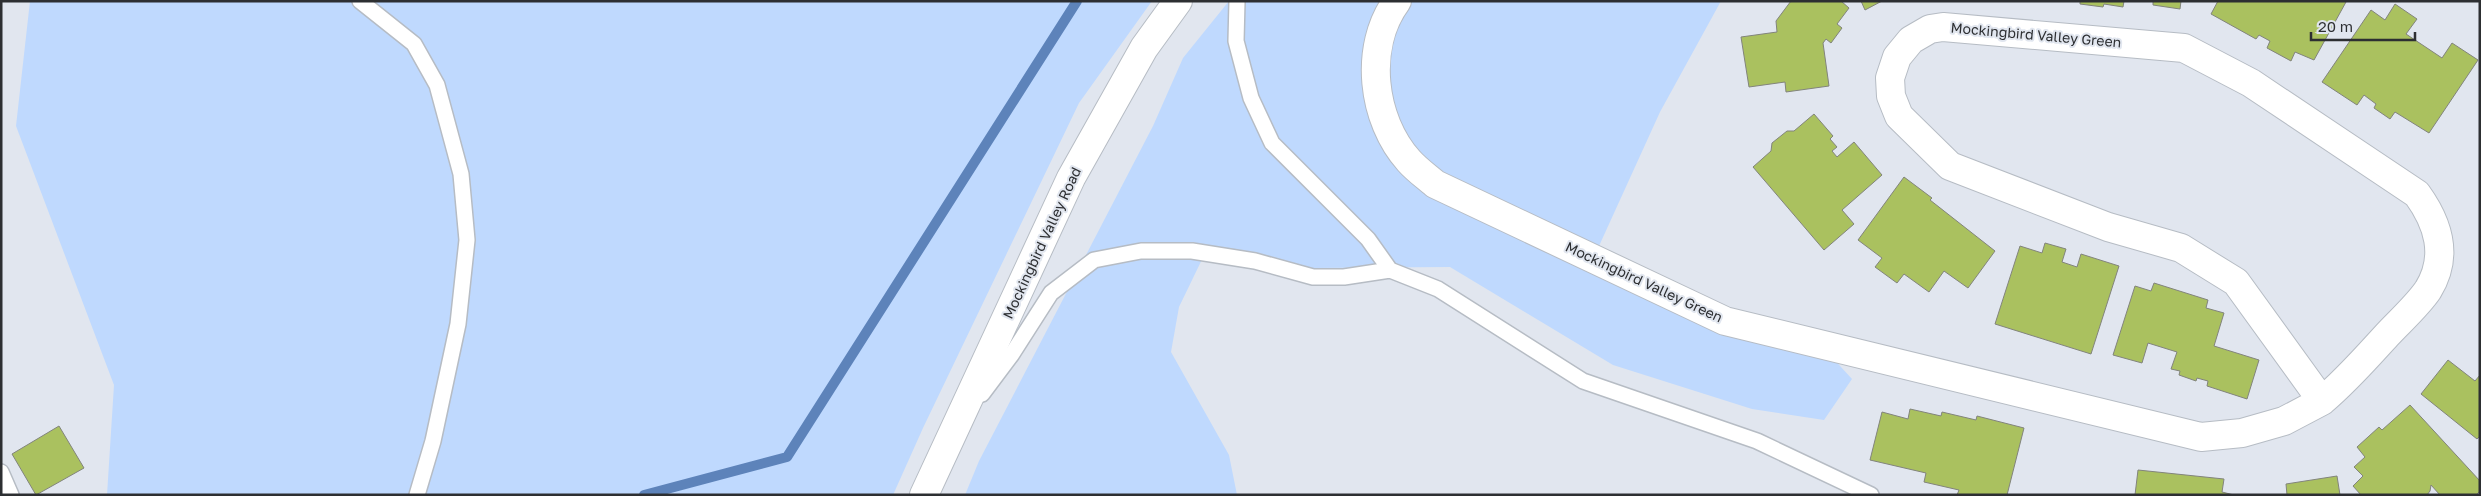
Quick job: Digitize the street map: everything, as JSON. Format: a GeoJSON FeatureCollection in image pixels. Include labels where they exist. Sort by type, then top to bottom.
{"type":"FeatureCollection","features":[{"type":"Feature","properties":{"kind":"street","name":"Mockingbird Valley Road"},"geometry":{"type":"LineString","coordinates":[[924,495],[1071,178],[1144,48],[1178,1]]}},
{"type":"Feature","properties":{"kind":"street","name":"Mockingbird Valley Green"},"geometry":{"type":"LineString","coordinates":[[1396,1],[1391,8],[1379,44],[1375,76],[1380,106],[1391,136],[1409,162],[1435,184],[1725,321],[2201,437],[2242,433],[2284,421],[2322,401],[2341,386],[2428,289],[2438,266],[2440,241],[2432,214],[2417,194],[2251,83],[2184,48],[1942,27],[1930,29],[1911,40],[1897,57],[1890,78],[1891,96],[1899,116],[1950,166],[2108,227],[2182,248],[2236,282],[2322,401]]}},
{"type":"Feature","properties":{"kind":"lane"},"geometry":{"type":"LineString","coordinates":[[360,1],[414,44],[437,85],[461,174],[467,240],[458,324],[433,441],[417,495]]}},
{"type":"Feature","properties":{"kind":"lane"},"geometry":{"type":"LineString","coordinates":[[1237,1],[1236,41],[1250,98],[1272,143],[1368,239],[1390,270]]}},
{"type":"Feature","properties":{"kind":"lane"},"geometry":{"type":"LineString","coordinates":[[953,433],[1012,354],[1051,293],[1094,260],[1141,251],[1192,251],[1255,261],[1313,277],[1344,277],[1390,270],[1438,289],[1583,381],[1757,441],[1871,495]]}},
{"type":"Feature","properties":{"kind":"lane"},"geometry":{"type":"LineString","coordinates":[[1,472],[11,495]]}},
{"type":"Feature","properties":{"kind":"shaded area"},"geometry":{"type":"Polygon","coordinates":[[[30,1],[1152,1],[1079,103],[923,428],[893,495],[107,495],[114,385],[16,126],[30,1]]]}},
{"type":"Feature","properties":{"kind":"shaded area"},"geometry":{"type":"Polygon","coordinates":[[[1229,1],[1721,1],[1660,112],[1589,268],[1631,293],[1830,355],[1852,379],[1824,420],[1752,409],[1613,365],[1450,267],[1312,268],[1208,247],[1179,307],[1171,352],[1229,455],[1237,495],[965,495],[979,461],[1153,126],[1183,58],[1229,1]]]}},
{"type":"Feature","properties":{"kind":"building"},"geometry":{"type":"Polygon","coordinates":[[[1791,1],[1841,1],[1849,8],[1837,24],[1842,28],[1831,43],[1826,39],[1823,43],[1829,86],[1786,92],[1785,82],[1749,87],[1741,37],[1777,32],[1776,21],[1791,1]]]}},
{"type":"Feature","properties":{"kind":"building"},"geometry":{"type":"Polygon","coordinates":[[[1861,1],[1882,1],[1865,10],[1861,1]]]}},
{"type":"Feature","properties":{"kind":"building"},"geometry":{"type":"Polygon","coordinates":[[[2080,1],[2124,1],[2123,7],[2104,4],[2103,7],[2080,4],[2080,1]]]}},
{"type":"Feature","properties":{"kind":"building"},"geometry":{"type":"Polygon","coordinates":[[[2153,1],[2181,1],[2180,9],[2153,5],[2153,1]]]}},
{"type":"Feature","properties":{"kind":"building"},"geometry":{"type":"Polygon","coordinates":[[[2218,1],[2346,2],[2314,60],[2295,52],[2291,61],[2267,48],[2270,41],[2259,35],[2256,39],[2211,14],[2218,1]]]}},
{"type":"Feature","properties":{"kind":"building"},"geometry":{"type":"Polygon","coordinates":[[[2395,4],[2417,19],[2406,34],[2442,58],[2452,43],[2478,60],[2429,133],[2395,112],[2390,119],[2374,108],[2376,104],[2364,95],[2357,105],[2322,82],[2371,10],[2385,20],[2395,4]]]}},
{"type":"Feature","properties":{"kind":"building"},"geometry":{"type":"Polygon","coordinates":[[[1814,114],[1833,136],[1830,139],[1837,147],[1832,151],[1837,157],[1854,142],[1882,175],[1842,210],[1854,224],[1824,250],[1753,167],[1771,151],[1772,143],[1787,131],[1794,131],[1814,114]]]}},
{"type":"Feature","properties":{"kind":"building"},"geometry":{"type":"Polygon","coordinates":[[[1904,177],[1995,251],[1968,288],[1944,271],[1929,292],[1904,274],[1897,283],[1875,267],[1882,258],[1858,240],[1904,177]]]}},
{"type":"Feature","properties":{"kind":"building"},"geometry":{"type":"Polygon","coordinates":[[[2045,243],[2066,249],[2062,262],[2077,267],[2081,254],[2119,266],[2091,354],[1995,324],[2020,246],[2042,253],[2045,243]]]}},
{"type":"Feature","properties":{"kind":"building"},"geometry":{"type":"Polygon","coordinates":[[[2154,283],[2208,300],[2206,308],[2224,313],[2214,346],[2259,360],[2247,399],[2207,386],[2208,381],[2197,378],[2196,381],[2179,375],[2180,371],[2171,369],[2177,352],[2148,343],[2142,363],[2113,355],[2135,286],[2151,291],[2154,283]]]}},
{"type":"Feature","properties":{"kind":"building"},"geometry":{"type":"Polygon","coordinates":[[[2448,360],[2475,381],[2480,375],[2480,436],[2477,439],[2421,394],[2448,360]]]}},
{"type":"Feature","properties":{"kind":"building"},"geometry":{"type":"Polygon","coordinates":[[[2410,405],[2480,481],[2480,491],[2476,495],[2440,495],[2431,485],[2427,495],[2361,495],[2353,486],[2363,476],[2354,467],[2365,457],[2357,447],[2379,427],[2382,430],[2410,405]]]}},
{"type":"Feature","properties":{"kind":"building"},"geometry":{"type":"Polygon","coordinates":[[[1910,409],[1941,416],[1942,412],[1976,420],[1977,416],[2024,428],[2007,495],[1957,495],[1959,490],[1924,482],[1926,473],[1870,460],[1882,412],[1908,419],[1910,409]]]}},
{"type":"Feature","properties":{"kind":"building"},"geometry":{"type":"Polygon","coordinates":[[[59,426],[84,468],[36,495],[12,454],[59,426]]]}},
{"type":"Feature","properties":{"kind":"building"},"geometry":{"type":"Polygon","coordinates":[[[2138,470],[2224,479],[2222,492],[2234,495],[2135,495],[2138,470]]]}},
{"type":"Feature","properties":{"kind":"building"},"geometry":{"type":"Polygon","coordinates":[[[2337,476],[2340,495],[2287,495],[2286,484],[2337,476]]]}},
{"type":"Feature","properties":{"kind":"waterway"},"geometry":{"type":"LineString","coordinates":[[644,495],[787,457],[1077,1]]}}]}
